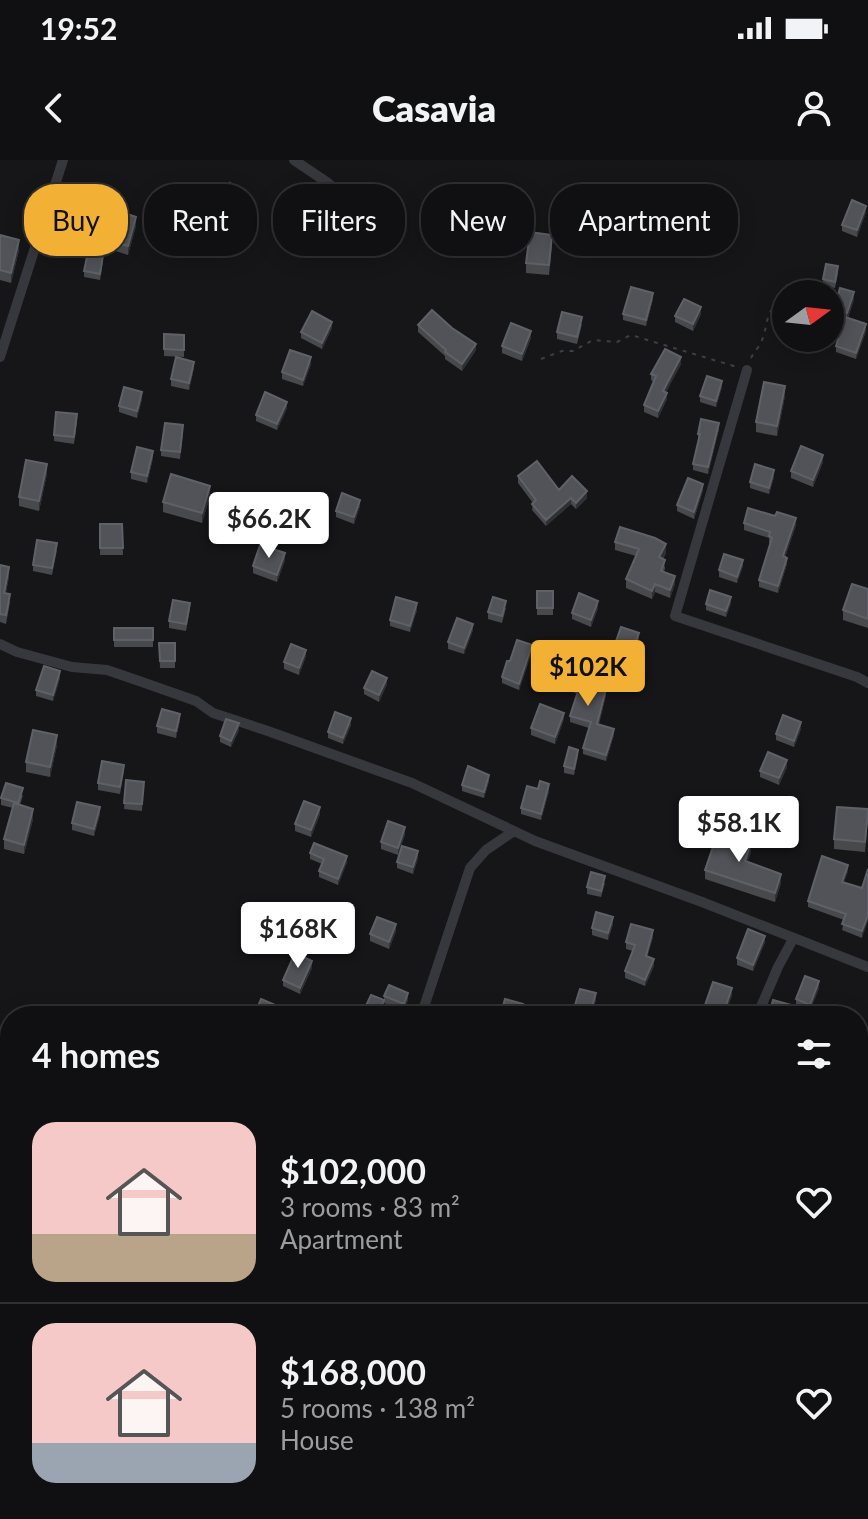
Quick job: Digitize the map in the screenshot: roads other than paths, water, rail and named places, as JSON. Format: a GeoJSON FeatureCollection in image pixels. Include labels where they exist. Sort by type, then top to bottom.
{"type":"FeatureCollection","features":[{"type":"Feature","properties":{"kind":"street"},"geometry":{"type":"LineString","coordinates":[[0,357],[63,160]]}},
{"type":"Feature","properties":{"kind":"street"},"geometry":{"type":"LineString","coordinates":[[294,160],[329,184]]}},
{"type":"Feature","properties":{"kind":"street"},"geometry":{"type":"LineString","coordinates":[[747,370],[675,616],[868,683]]}},
{"type":"Feature","properties":{"kind":"street"},"geometry":{"type":"LineString","coordinates":[[0,644],[17,652],[72,667],[107,670],[196,701],[213,713],[412,783],[535,841],[868,967]]}},
{"type":"Feature","properties":{"kind":"street"},"geometry":{"type":"LineString","coordinates":[[424,1006],[470,868],[486,850],[514,831]]}},
{"type":"Feature","properties":{"kind":"street"},"geometry":{"type":"LineString","coordinates":[[761,1006],[793,939]]}}]}
